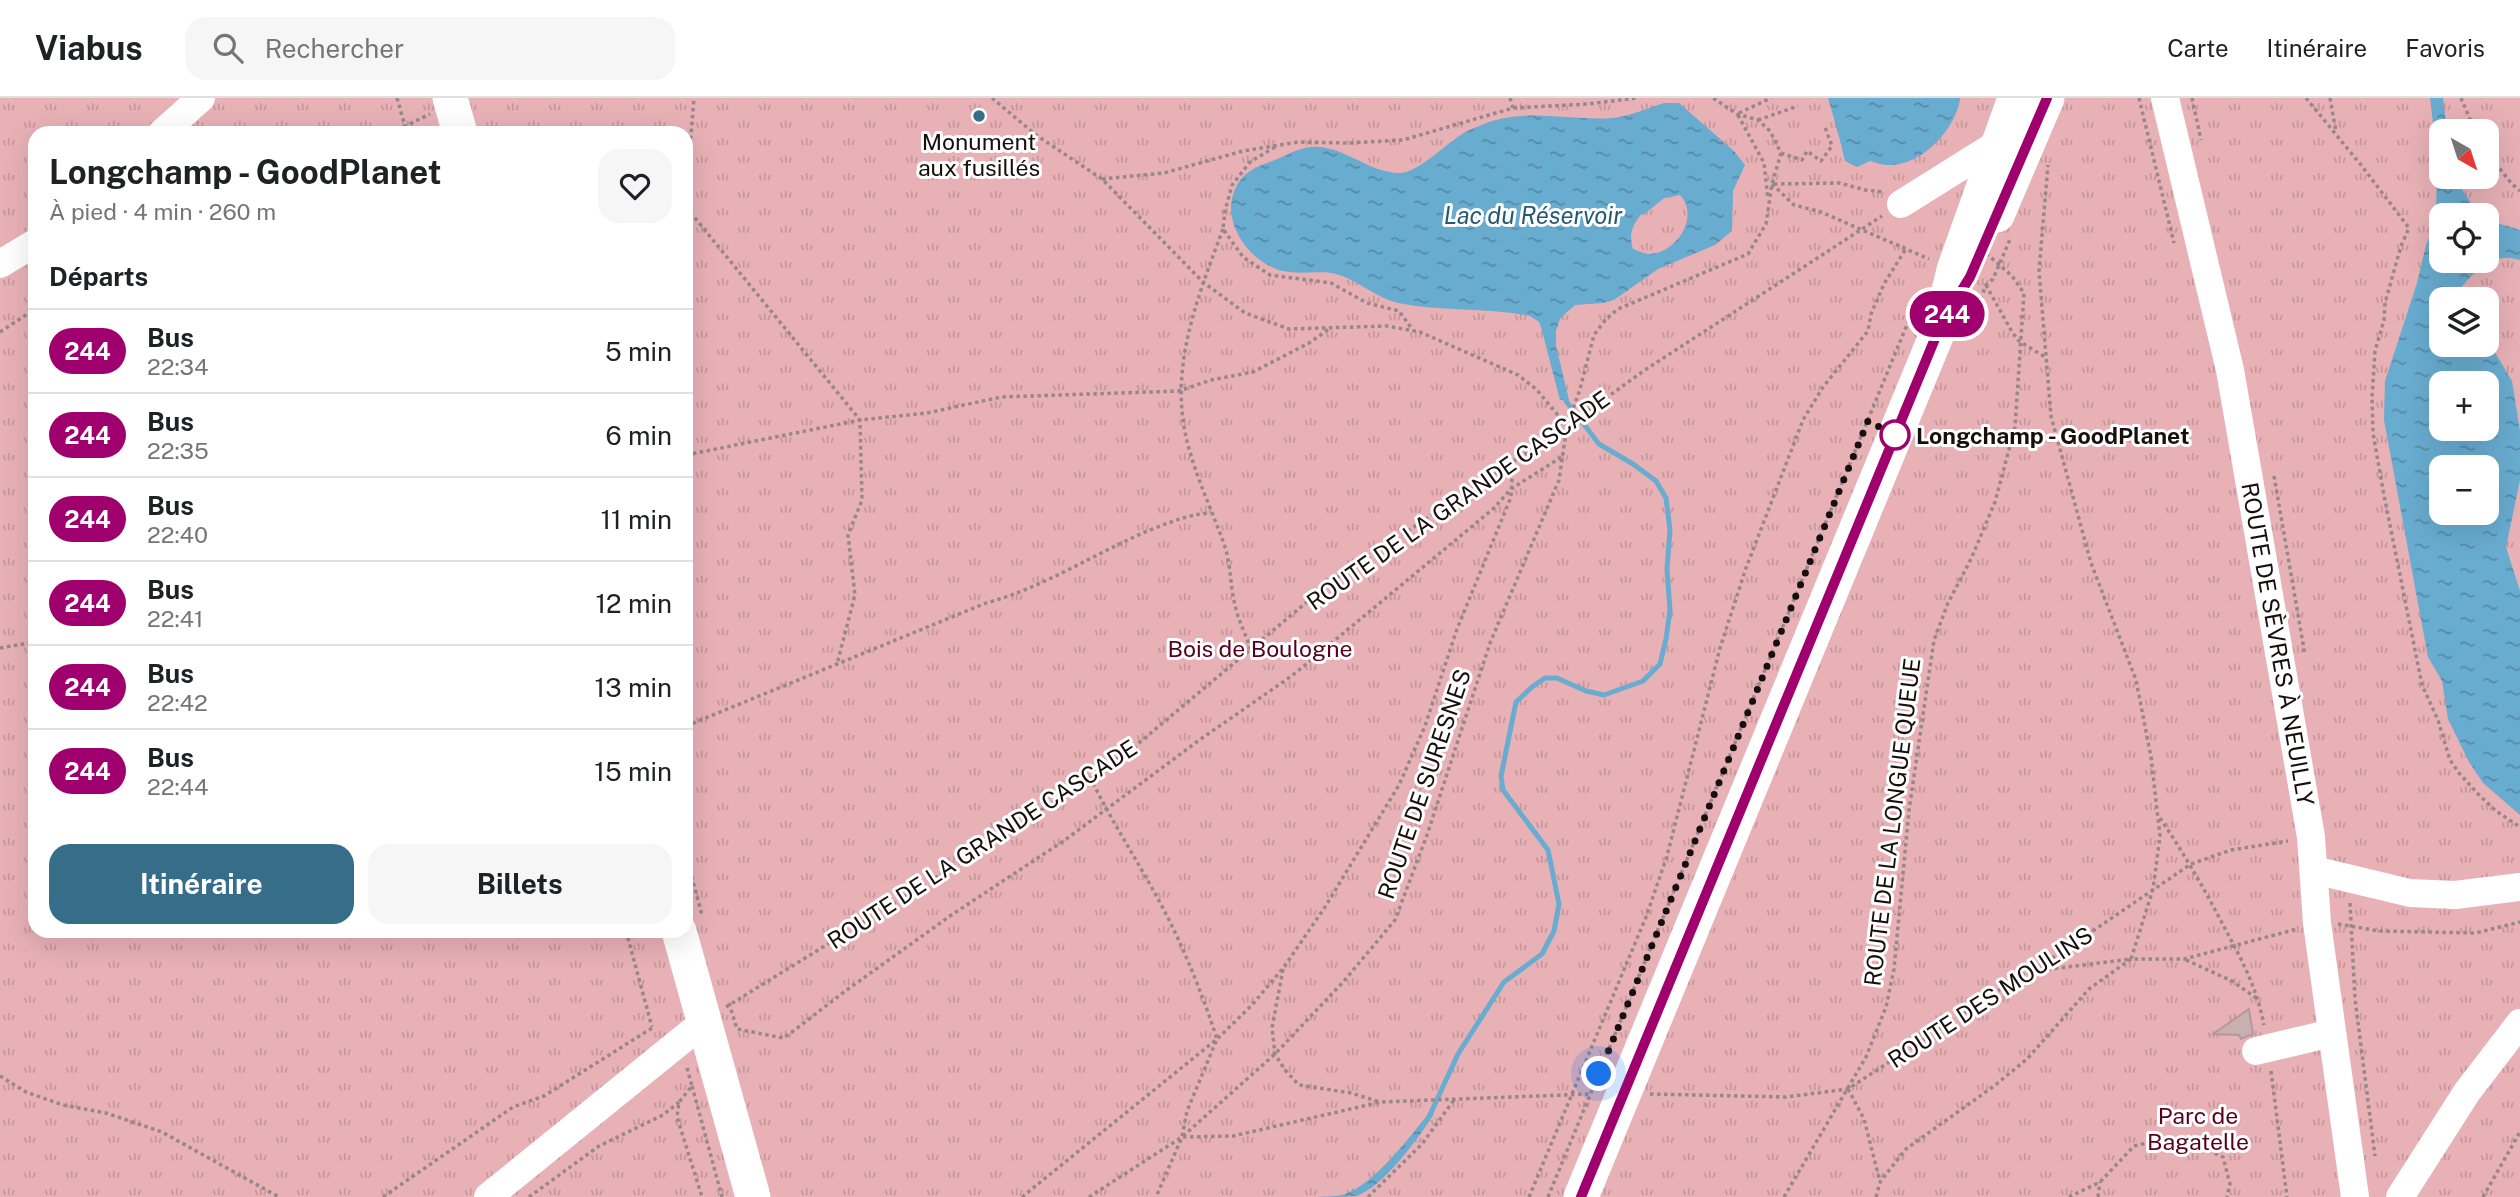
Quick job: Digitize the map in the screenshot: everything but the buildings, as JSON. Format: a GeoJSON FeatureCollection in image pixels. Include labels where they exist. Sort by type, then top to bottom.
{"type":"FeatureCollection","features":[{"type":"Feature","properties":{"kind":"main road"},"geometry":{"type":"LineString","coordinates":[[450,98],[458,126]]}},
{"type":"Feature","properties":{"kind":"main road"},"geometry":{"type":"LineString","coordinates":[[1581,1197],[1941,324],[1954,270],[2015,98]]}},
{"type":"Feature","properties":{"kind":"main road"},"geometry":{"type":"LineString","coordinates":[[1941,324],[1970,277],[1987,265],[2047,98]]}},
{"type":"Feature","properties":{"kind":"main road"},"geometry":{"type":"LineString","coordinates":[[682,938],[717,1013],[753,1197]]}},
{"type":"Feature","properties":{"kind":"street"},"geometry":{"type":"LineString","coordinates":[[170,126],[201,98]]}},
{"type":"Feature","properties":{"kind":"street","name":"ROUTE DE SÈVRES À NEUILLY"},"geometry":{"type":"LineString","coordinates":[[2165,98],[2230,370],[2311,837],[2317,923],[2355,1197]]}},
{"type":"Feature","properties":{"kind":"street"},"geometry":{"type":"LineString","coordinates":[[1899,205],[2000,142]]}},
{"type":"Feature","properties":{"kind":"street"},"geometry":{"type":"LineString","coordinates":[[0,264],[28,247]]}},
{"type":"Feature","properties":{"kind":"street"},"geometry":{"type":"LineString","coordinates":[[2314,870],[2410,893],[2455,895],[2520,887]]}},
{"type":"Feature","properties":{"kind":"street"},"geometry":{"type":"LineString","coordinates":[[488,1197],[717,1013]]}},
{"type":"Feature","properties":{"kind":"street"},"geometry":{"type":"LineString","coordinates":[[2400,1197],[2467,1092],[2520,1023]]}},
{"type":"Feature","properties":{"kind":"street"},"geometry":{"type":"LineString","coordinates":[[2262,1049],[2332,1033]]}},
{"type":"Feature","properties":{"kind":"path"},"geometry":{"type":"LineString","coordinates":[[397,98],[405,126]]}},
{"type":"Feature","properties":{"kind":"path"},"geometry":{"type":"LineString","coordinates":[[692,126],[694,98]]}},
{"type":"Feature","properties":{"kind":"path"},"geometry":{"type":"LineString","coordinates":[[992,98],[1036,135],[1102,179],[1203,282],[1245,313],[1289,329],[1387,326],[1412,329],[1518,375],[1536,389],[1567,426]]}},
{"type":"Feature","properties":{"kind":"path"},"geometry":{"type":"LineString","coordinates":[[1510,98],[1513,108]]}},
{"type":"Feature","properties":{"kind":"path"},"geometry":{"type":"LineString","coordinates":[[1102,179],[1164,173],[1243,151],[1298,142],[1403,140],[1513,108],[1637,98]]}},
{"type":"Feature","properties":{"kind":"path"},"geometry":{"type":"LineString","coordinates":[[1713,98],[1737,114],[1758,120],[1770,131],[1781,153],[1769,205]]}},
{"type":"Feature","properties":{"kind":"path"},"geometry":{"type":"LineString","coordinates":[[1737,114],[1771,98]]}},
{"type":"Feature","properties":{"kind":"path"},"geometry":{"type":"LineString","coordinates":[[2139,98],[2174,243]]}},
{"type":"Feature","properties":{"kind":"path"},"geometry":{"type":"LineString","coordinates":[[2306,98],[2409,228],[2401,246],[2385,303],[2384,320],[2375,351],[2372,410],[2376,453],[2421,685],[2438,719],[2450,760],[2459,773],[2496,811],[2520,827]]}},
{"type":"Feature","properties":{"kind":"path"},"geometry":{"type":"LineString","coordinates":[[2330,98],[2336,134]]}},
{"type":"Feature","properties":{"kind":"path"},"geometry":{"type":"LineString","coordinates":[[2461,98],[2470,119]]}},
{"type":"Feature","properties":{"kind":"path"},"geometry":{"type":"LineString","coordinates":[[1758,120],[1798,106]]}},
{"type":"Feature","properties":{"kind":"path"},"geometry":{"type":"LineString","coordinates":[[1737,114],[1764,163],[1769,205]]}},
{"type":"Feature","properties":{"kind":"path"},"geometry":{"type":"LineString","coordinates":[[1781,153],[1802,160],[1807,151],[1821,161],[1832,146],[1825,127]]}},
{"type":"Feature","properties":{"kind":"path"},"geometry":{"type":"LineString","coordinates":[[1251,651],[1235,604],[1233,578],[1225,548],[1189,450],[1179,391],[1184,351],[1203,282],[1223,229],[1232,185],[1250,162],[1276,145]]}},
{"type":"Feature","properties":{"kind":"path"},"geometry":{"type":"LineString","coordinates":[[1876,1197],[1880,1182],[1906,1149],[2027,1059],[2089,989],[2131,959],[2153,889],[2160,836],[2151,757],[2136,680],[2091,563],[2051,416],[2039,271],[2049,158]]}},
{"type":"Feature","properties":{"kind":"path"},"geometry":{"type":"LineString","coordinates":[[2499,168],[2520,191]]}},
{"type":"Feature","properties":{"kind":"path"},"geometry":{"type":"LineString","coordinates":[[1772,184],[1840,183],[1886,193],[1899,205]]}},
{"type":"Feature","properties":{"kind":"path"},"geometry":{"type":"LineString","coordinates":[[1772,184],[1794,205],[1821,212],[1859,231],[1934,261]]}},
{"type":"Feature","properties":{"kind":"path","name":"ROUTE DE SURESNES"},"geometry":{"type":"LineString","coordinates":[[1089,1197],[1182,1137],[1275,1054],[1344,981],[1395,920],[1427,835],[1490,643],[1559,480],[1567,426],[1594,335],[1606,318],[1618,309],[1748,254],[1766,223],[1769,205]]}},
{"type":"Feature","properties":{"kind":"path","name":"ROUTE DE LA GRANDE CASCADE"},"geometry":{"type":"LineString","coordinates":[[717,1013],[1009,832],[1134,747],[1332,581],[1567,426],[1645,370],[1899,205]]}},
{"type":"Feature","properties":{"kind":"path"},"geometry":{"type":"LineString","coordinates":[[693,216],[860,420],[862,500],[848,535],[855,595],[837,664]]}},
{"type":"Feature","properties":{"kind":"path"},"geometry":{"type":"LineString","coordinates":[[1223,229],[1243,257],[1270,275],[1331,283],[1367,303],[1399,311],[1412,329]]}},
{"type":"Feature","properties":{"kind":"path"},"geometry":{"type":"LineString","coordinates":[[1529,1197],[1646,917],[1667,856],[1720,648],[1746,568],[1803,420],[1822,387],[1868,331],[1871,314],[1884,284],[1905,250]]}},
{"type":"Feature","properties":{"kind":"path"},"geometry":{"type":"LineString","coordinates":[[1986,285],[1993,279],[1987,265]]}},
{"type":"Feature","properties":{"kind":"path"},"geometry":{"type":"LineString","coordinates":[[1987,265],[1986,285],[2006,322],[2019,341],[2045,357]]}},
{"type":"Feature","properties":{"kind":"path","name":"ROUTE DE LA LONGUE QUEUE"},"geometry":{"type":"LineString","coordinates":[[1784,1197],[1866,1057],[1886,1007],[1894,969],[1909,810],[1934,640],[1948,603],[1971,559],[1995,502],[2015,427],[2024,293],[2012,276],[1987,265]]}},
{"type":"Feature","properties":{"kind":"path"},"geometry":{"type":"LineString","coordinates":[[1548,1197],[1919,295]]}},
{"type":"Feature","properties":{"kind":"path"},"geometry":{"type":"LineString","coordinates":[[0,332],[28,314]]}},
{"type":"Feature","properties":{"kind":"path"},"geometry":{"type":"LineString","coordinates":[[693,454],[860,420],[927,413],[1001,397],[1179,391],[1211,380],[1253,372],[1310,343],[1330,328]]}},
{"type":"Feature","properties":{"kind":"path"},"geometry":{"type":"LineString","coordinates":[[717,1013],[737,1029],[783,1038],[950,916],[1065,840],[1198,741],[1293,675],[1493,509],[1511,489],[1563,456]]}},
{"type":"Feature","properties":{"kind":"path"},"geometry":{"type":"LineString","coordinates":[[1022,1197],[1217,1039],[1252,1005],[1284,967],[1325,907],[1399,785],[1425,726],[1457,629],[1494,542],[1511,489],[1513,461]]}},
{"type":"Feature","properties":{"kind":"path"},"geometry":{"type":"LineString","coordinates":[[693,723],[986,603],[1015,596],[1141,534],[1191,513],[1212,513]]}},
{"type":"Feature","properties":{"kind":"path"},"geometry":{"type":"LineString","coordinates":[[0,648],[28,643]]}},
{"type":"Feature","properties":{"kind":"path"},"geometry":{"type":"LineString","coordinates":[[1090,777],[1170,922],[1204,998],[1217,1039],[1187,1111],[1182,1137],[1156,1196]]}},
{"type":"Feature","properties":{"kind":"path"},"geometry":{"type":"LineString","coordinates":[[2158,815],[2191,864],[2248,972],[2259,1000],[2262,1049],[2287,1197]]}},
{"type":"Feature","properties":{"kind":"path","name":"ROUTE DES MOULINS"},"geometry":{"type":"LineString","coordinates":[[1653,1095],[1786,1097],[1848,1089],[2059,954],[2191,864],[2231,850],[2311,837]]}},
{"type":"Feature","properties":{"kind":"path"},"geometry":{"type":"LineString","coordinates":[[2027,972],[2131,959],[2184,959],[2317,923],[2379,930],[2476,933],[2520,922]]}},
{"type":"Feature","properties":{"kind":"path"},"geometry":{"type":"LineString","coordinates":[[383,1197],[513,1107],[544,1096],[652,1028],[628,938]]}},
{"type":"Feature","properties":{"kind":"path"},"geometry":{"type":"LineString","coordinates":[[2184,959],[2232,981],[2259,1000]]}},
{"type":"Feature","properties":{"kind":"path"},"geometry":{"type":"LineString","coordinates":[[1284,967],[1272,1028],[1275,1054],[1299,1085],[1351,1093],[1381,1102]]}},
{"type":"Feature","properties":{"kind":"path"},"geometry":{"type":"LineString","coordinates":[[686,1064],[722,1197]]}},
{"type":"Feature","properties":{"kind":"path"},"geometry":{"type":"LineString","coordinates":[[0,1076],[26,1092],[62,1105],[106,1114],[162,1132],[279,1197]]}},
{"type":"Feature","properties":{"kind":"path"},"geometry":{"type":"LineString","coordinates":[[529,1197],[599,1146],[663,1115],[679,1102],[692,1086]]}},
{"type":"Feature","properties":{"kind":"path"},"geometry":{"type":"LineString","coordinates":[[1848,1089],[1864,1119],[1880,1182]]}},
{"type":"Feature","properties":{"kind":"path"},"geometry":{"type":"LineString","coordinates":[[1182,1137],[1233,1136],[1381,1102],[1590,1094]]}},
{"type":"Feature","properties":{"kind":"path"},"geometry":{"type":"LineString","coordinates":[[1368,1197],[1422,1144],[1454,1100]]}},
{"type":"Feature","properties":{"kind":"path"},"geometry":{"type":"LineString","coordinates":[[679,1102],[677,1117],[702,1197]]}},
{"type":"Feature","properties":{"kind":"path"},"geometry":{"type":"LineString","coordinates":[[2483,1197],[2520,1132]]}},
{"type":"Feature","properties":{"kind":"path"},"geometry":{"type":"LineString","coordinates":[[2069,1197],[2100,1182],[2134,1146],[2168,1138],[2198,1146],[2223,1157],[2230,1184],[2227,1197]]}},
{"type":"Feature","properties":{"kind":"path"},"geometry":{"type":"LineString","coordinates":[[2098,1197],[2100,1182]]}},
{"type":"Feature","properties":{"kind":"path"},"geometry":{"type":"LineString","coordinates":[[267,1197],[272,1193]]}},
{"type":"Feature","properties":{"kind":"green space","name":"Bois de Boulogne"},"geometry":{"type":"Polygon","coordinates":[[[0,98],[2520,98],[2520,1197],[0,1197],[0,98]]]}},
{"type":"Feature","properties":{"kind":"water"},"geometry":{"type":"Polygon","coordinates":[[[1828,98],[1960,100],[1951,124],[1934,145],[1923,153],[1899,164],[1884,165],[1870,161],[1857,167],[1845,161],[1828,98]]]}},
{"type":"Feature","properties":{"kind":"water"},"geometry":{"type":"Polygon","coordinates":[[[2430,98],[2443,98],[2446,119],[2433,119],[2430,98]]]}},
{"type":"Feature","properties":{"kind":"water","name":"Lac du Réservoir"},"geometry":{"type":"Polygon","coordinates":[[[1664,103],[1679,103],[1734,151],[1745,165],[1733,191],[1732,231],[1715,245],[1658,269],[1614,300],[1575,305],[1560,319],[1556,331],[1556,346],[1569,400],[1560,400],[1541,327],[1539,322],[1530,316],[1398,303],[1336,274],[1283,271],[1261,261],[1251,252],[1236,231],[1232,219],[1233,195],[1244,176],[1255,168],[1301,149],[1330,149],[1376,168],[1401,173],[1425,162],[1467,131],[1492,121],[1523,116],[1613,118],[1664,103]],[[1680,195],[1654,200],[1633,228],[1633,249],[1650,254],[1669,247],[1683,232],[1688,213],[1680,195]]]}},
{"type":"Feature","properties":{"kind":"water"},"geometry":{"type":"Polygon","coordinates":[[[2436,189],[2462,189],[2471,203],[2436,203],[2436,189]]]}},
{"type":"Feature","properties":{"kind":"water"},"geometry":{"type":"Polygon","coordinates":[[[2499,224],[2520,230],[2520,260],[2500,259],[2499,224]]]}},
{"type":"Feature","properties":{"kind":"water"},"geometry":{"type":"Polygon","coordinates":[[[2429,238],[2429,273],[2474,273],[2462,287],[2429,287],[2429,357],[2498,357],[2512,381],[2520,431],[2520,480],[2506,547],[2520,591],[2520,815],[2483,783],[2469,762],[2448,719],[2442,681],[2428,657],[2384,420],[2385,381],[2417,283],[2429,238]]]}},
{"type":"Feature","properties":{"kind":"water"},"geometry":{"type":"Polygon","coordinates":[[[1428,1114],[1434,1114],[1400,1161],[1377,1183],[1356,1196],[1318,1197],[1345,1194],[1368,1180],[1411,1136],[1428,1114]]]}},
{"type":"Feature","properties":{"kind":"waterway"},"geometry":{"type":"LineString","coordinates":[[1643,212],[1665,194]]}},
{"type":"Feature","properties":{"kind":"waterway"},"geometry":{"type":"LineString","coordinates":[[1428,1119],[1458,1054],[1504,982],[1542,954],[1554,931],[1559,904],[1548,850],[1503,790],[1501,776],[1516,702],[1545,678],[1557,678],[1586,691],[1604,695],[1643,681],[1660,664],[1666,639],[1670,610],[1667,569],[1670,530],[1666,498],[1656,481],[1599,444],[1566,401],[1564,393]]}},
{"type":"Feature","properties":{"kind":"bus line","name":"244"},"geometry":{"type":"LineString","coordinates":[[1581,1197],[1941,324],[1970,277],[2047,98]]}},
{"type":"Feature","properties":{"kind":"place","name":"Monument aux fusillés"},"geometry":{"type":"Point","coordinates":[979,116]}},
{"type":"Feature","properties":{"kind":"place","name":"Longchamp - GoodPlanet"},"geometry":{"type":"Point","coordinates":[1895,435]}},
{"type":"Feature","properties":{"kind":"route"},"geometry":{"type":"LineString","coordinates":[[1599,1074],[1868,421],[1895,435]]}},
{"type":"Feature","properties":{"kind":"park label","name":"Parc de Bagatelle"},"geometry":{"type":"Point","coordinates":[2198,1128]}}]}
